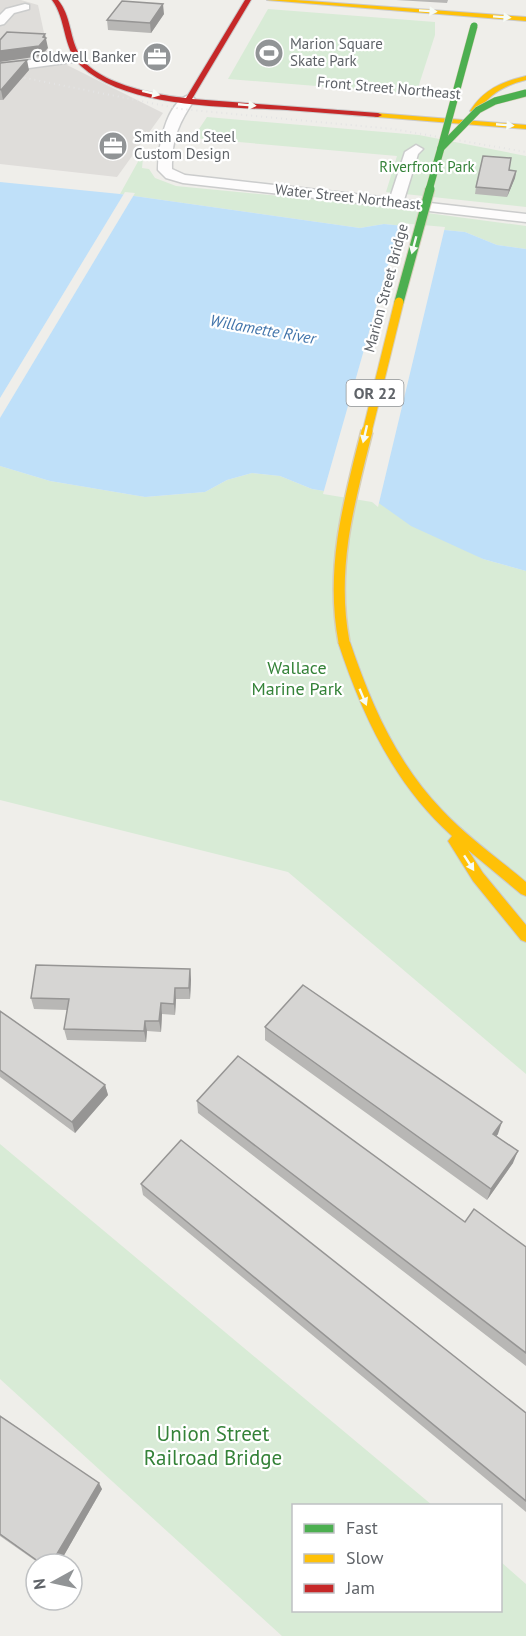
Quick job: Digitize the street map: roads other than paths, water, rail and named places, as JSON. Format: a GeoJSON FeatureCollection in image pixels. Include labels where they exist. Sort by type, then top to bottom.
{"type":"FeatureCollection","features":[{"type":"Feature","properties":{"kind":"main road"},"geometry":{"type":"LineString","coordinates":[[55,0],[65,11],[69,43],[76,58],[105,62]]}},
{"type":"Feature","properties":{"kind":"main road"},"geometry":{"type":"LineString","coordinates":[[189,99],[202,88],[248,0]]}},
{"type":"Feature","properties":{"kind":"main road"},"geometry":{"type":"LineString","coordinates":[[270,0],[476,20],[526,19]]}},
{"type":"Feature","properties":{"kind":"main road","name":"Marion Street Bridge"},"geometry":{"type":"LineString","coordinates":[[481,0],[375,392],[343,526],[337,597],[339,619],[353,675],[368,708],[409,779],[437,814],[526,890]]}},
{"type":"Feature","properties":{"kind":"main road","name":"Front Street Northeast"},"geometry":{"type":"LineString","coordinates":[[76,58],[99,74],[120,83],[147,92],[189,99],[526,127]]}},
{"type":"Feature","properties":{"kind":"main road"},"geometry":{"type":"LineString","coordinates":[[474,111],[480,99],[489,92],[526,78]]}},
{"type":"Feature","properties":{"kind":"main road"},"geometry":{"type":"LineString","coordinates":[[181,84],[202,88]]}},
{"type":"Feature","properties":{"kind":"main road","name":"Front Street Northeast"},"geometry":{"type":"LineString","coordinates":[[241,92],[526,116]]}},
{"type":"Feature","properties":{"kind":"main road","name":"OR 22"},"geometry":{"type":"LineString","coordinates":[[441,148],[478,110],[495,101],[526,93]]}},
{"type":"Feature","properties":{"kind":"main road"},"geometry":{"type":"LineString","coordinates":[[437,814],[478,877],[526,936]]}},
{"type":"Feature","properties":{"kind":"street"},"geometry":{"type":"LineString","coordinates":[[0,22],[10,11],[25,7]]}},
{"type":"Feature","properties":{"kind":"street"},"geometry":{"type":"LineString","coordinates":[[0,68],[76,58]]}},
{"type":"Feature","properties":{"kind":"street","name":"Water Street Northeast"},"geometry":{"type":"LineString","coordinates":[[189,99],[167,132],[164,147],[165,170],[171,176],[526,218]]}},
{"type":"Feature","properties":{"kind":"street"},"geometry":{"type":"LineString","coordinates":[[396,203],[412,152],[416,149]]}},
{"type":"Feature","properties":{"kind":"water","name":"Willamette River"},"geometry":{"type":"Polygon","coordinates":[[[0,182],[120,194],[360,228],[384,224],[465,232],[497,245],[526,249],[526,571],[483,559],[411,526],[373,499],[312,489],[280,476],[252,473],[227,480],[205,492],[145,497],[50,481],[0,466],[0,182]]]}},
{"type":"Feature","properties":{"kind":"railway"},"geometry":{"type":"LineString","coordinates":[[0,73],[181,109],[393,129],[526,152]]}},
{"type":"Feature","properties":{"kind":"place","name":"Marion Square Skate Park"},"geometry":{"type":"Point","coordinates":[269,53]}},
{"type":"Feature","properties":{"kind":"place","name":"Coldwell Banker"},"geometry":{"type":"Point","coordinates":[157,57]}},
{"type":"Feature","properties":{"kind":"place","name":"Smith and Steel Custom Design"},"geometry":{"type":"Point","coordinates":[113,146]}},
{"type":"Feature","properties":{"kind":"park label","name":"Riverfront Park"},"geometry":{"type":"Point","coordinates":[427,167]}},
{"type":"Feature","properties":{"kind":"park label","name":"Wallace Marine Park"},"geometry":{"type":"Point","coordinates":[297,678]}},
{"type":"Feature","properties":{"kind":"park label","name":"Union Street Railroad Bridge"},"geometry":{"type":"Point","coordinates":[213,1446]}}]}
